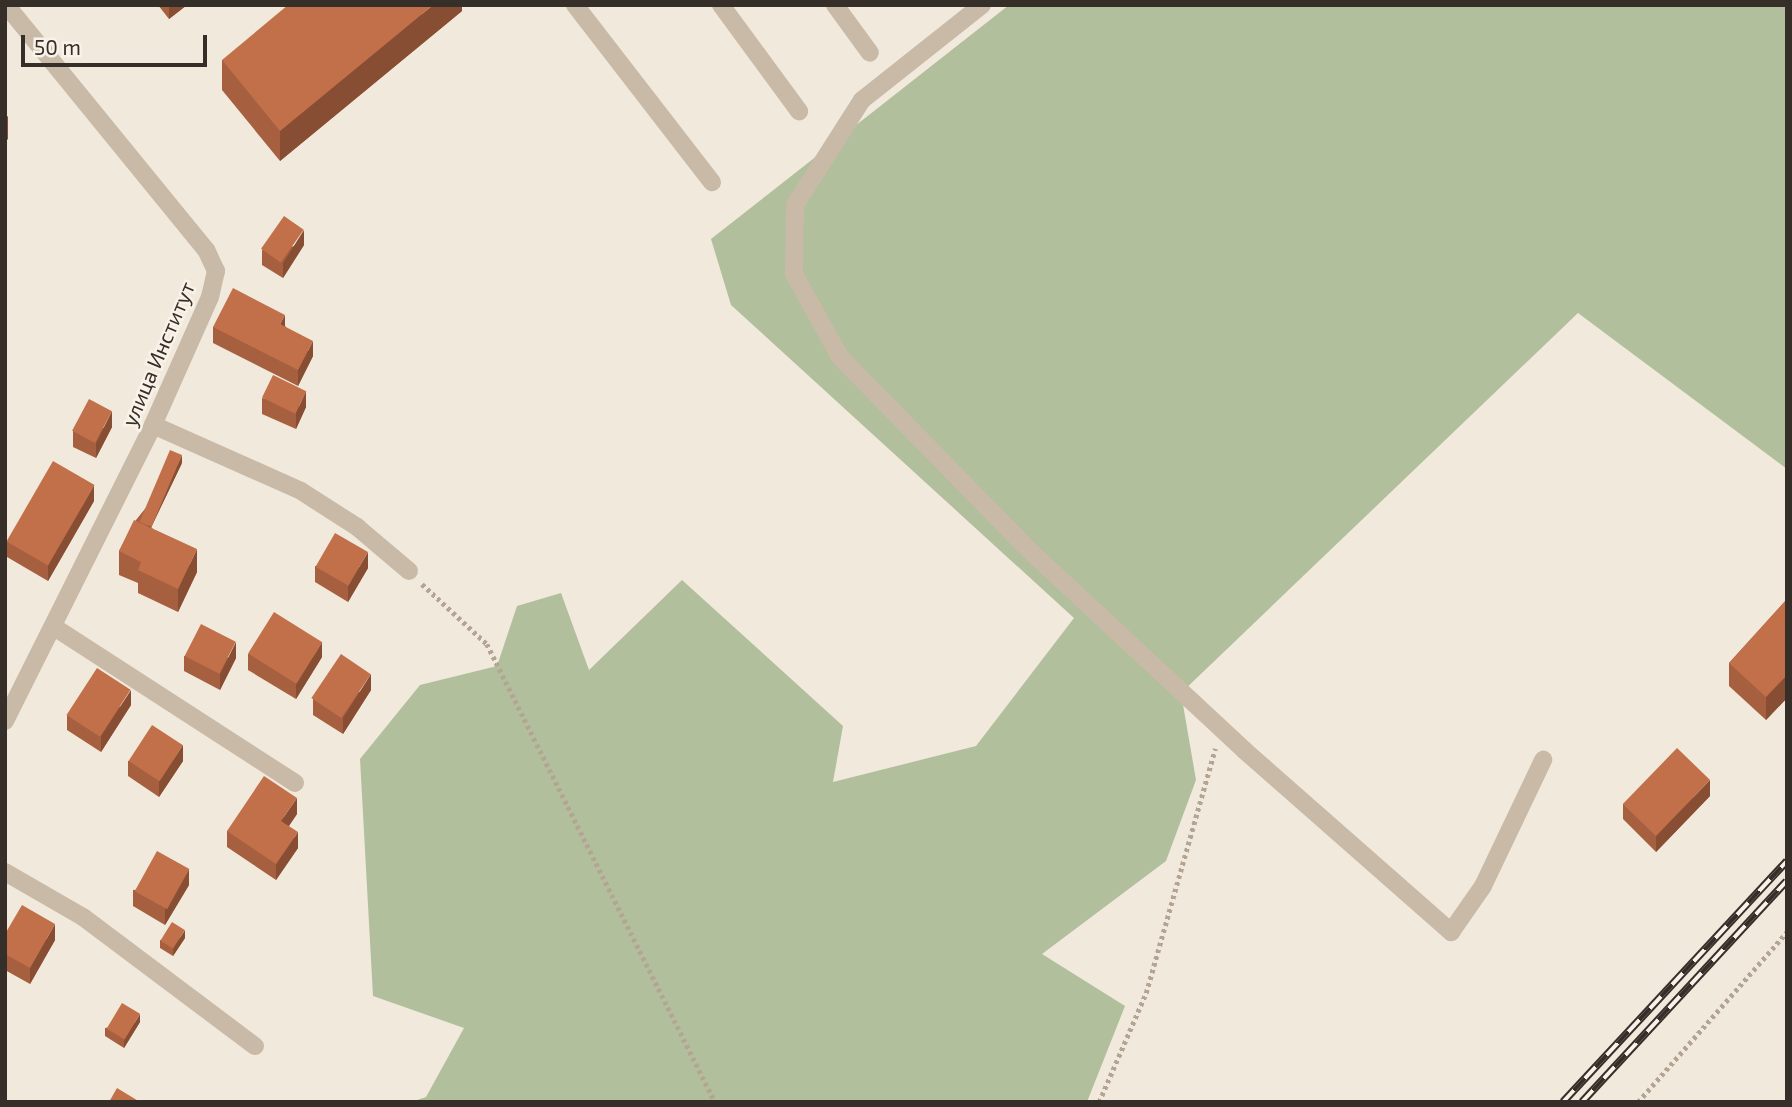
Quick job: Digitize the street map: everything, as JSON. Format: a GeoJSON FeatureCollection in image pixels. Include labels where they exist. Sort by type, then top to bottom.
{"type":"FeatureCollection","features":[{"type":"Feature","properties":{"kind":"street","name":"улица Институт"},"geometry":{"type":"LineString","coordinates":[[5,721],[153,425],[210,297],[216,271],[206,250],[6,5]]}},
{"type":"Feature","properties":{"kind":"street"},"geometry":{"type":"LineString","coordinates":[[575,5],[712,182]]}},
{"type":"Feature","properties":{"kind":"street"},"geometry":{"type":"LineString","coordinates":[[721,5],[799,111]]}},
{"type":"Feature","properties":{"kind":"street"},"geometry":{"type":"LineString","coordinates":[[835,5],[870,53]]}},
{"type":"Feature","properties":{"kind":"street"},"geometry":{"type":"LineString","coordinates":[[982,5],[862,100],[795,205],[794,274],[840,357],[1029,550],[1221,728],[1451,932],[1483,886],[1543,760]]}},
{"type":"Feature","properties":{"kind":"street"},"geometry":{"type":"LineString","coordinates":[[153,425],[301,491],[357,527],[409,571]]}},
{"type":"Feature","properties":{"kind":"street"},"geometry":{"type":"LineString","coordinates":[[54,627],[295,783]]}},
{"type":"Feature","properties":{"kind":"street"},"geometry":{"type":"LineString","coordinates":[[5,872],[83,917],[255,1046]]}},
{"type":"Feature","properties":{"kind":"path"},"geometry":{"type":"LineString","coordinates":[[409,571],[487,644],[715,1102]]}},
{"type":"Feature","properties":{"kind":"path"},"geometry":{"type":"LineString","coordinates":[[1099,1102],[1146,993],[1221,728]]}},
{"type":"Feature","properties":{"kind":"path"},"geometry":{"type":"LineString","coordinates":[[1638,1102],[1787,932]]}},
{"type":"Feature","properties":{"kind":"green space"},"geometry":{"type":"Polygon","coordinates":[[[1009,5],[1787,5],[1787,469],[1578,313],[1181,693],[1196,780],[1166,861],[1042,954],[1125,1006],[1087,1102],[411,1102],[426,1097],[464,1028],[373,996],[360,759],[420,685],[497,666],[517,606],[561,593],[589,670],[682,580],[843,726],[833,782],[976,746],[1074,618],[731,305],[711,239],[1009,5]]]}},
{"type":"Feature","properties":{"kind":"building"},"geometry":{"type":"Polygon","coordinates":[[[288,5],[433,5],[280,131],[222,60],[288,5]]]}},
{"type":"Feature","properties":{"kind":"building"},"geometry":{"type":"Polygon","coordinates":[[[284,216],[304,230],[281,263],[261,249],[284,216]]]}},
{"type":"Feature","properties":{"kind":"building"},"geometry":{"type":"Polygon","coordinates":[[[233,288],[285,315],[280,324],[313,341],[298,370],[213,327],[233,288]]]}},
{"type":"Feature","properties":{"kind":"building"},"geometry":{"type":"Polygon","coordinates":[[[273,375],[306,391],[295,414],[262,397],[273,375]]]}},
{"type":"Feature","properties":{"kind":"building"},"geometry":{"type":"Polygon","coordinates":[[[89,399],[112,411],[95,443],[72,431],[89,399]]]}},
{"type":"Feature","properties":{"kind":"building"},"geometry":{"type":"Polygon","coordinates":[[[170,450],[182,455],[151,527],[140,522],[170,450]]]}},
{"type":"Feature","properties":{"kind":"building"},"geometry":{"type":"Polygon","coordinates":[[[53,461],[95,485],[48,566],[7,542],[53,461]]]}},
{"type":"Feature","properties":{"kind":"building"},"geometry":{"type":"Polygon","coordinates":[[[134,520],[197,549],[178,589],[138,570],[141,562],[119,551],[134,520]]]}},
{"type":"Feature","properties":{"kind":"building"},"geometry":{"type":"Polygon","coordinates":[[[335,533],[368,552],[348,586],[316,567],[335,533]]]}},
{"type":"Feature","properties":{"kind":"building"},"geometry":{"type":"Polygon","coordinates":[[[1787,599],[1787,675],[1766,697],[1729,663],[1787,599]]]}},
{"type":"Feature","properties":{"kind":"building"},"geometry":{"type":"Polygon","coordinates":[[[274,612],[322,642],[296,684],[248,654],[274,612]]]}},
{"type":"Feature","properties":{"kind":"building"},"geometry":{"type":"Polygon","coordinates":[[[201,624],[236,642],[219,674],[185,656],[201,624]]]}},
{"type":"Feature","properties":{"kind":"building"},"geometry":{"type":"Polygon","coordinates":[[[341,654],[371,674],[341,718],[311,698],[341,654]]]}},
{"type":"Feature","properties":{"kind":"building"},"geometry":{"type":"Polygon","coordinates":[[[97,668],[131,690],[100,737],[67,715],[97,668]]]}},
{"type":"Feature","properties":{"kind":"building"},"geometry":{"type":"Polygon","coordinates":[[[152,725],[183,745],[160,781],[129,761],[152,725]]]}},
{"type":"Feature","properties":{"kind":"building"},"geometry":{"type":"Polygon","coordinates":[[[1677,748],[1710,780],[1656,836],[1623,804],[1677,748]]]}},
{"type":"Feature","properties":{"kind":"building"},"geometry":{"type":"Polygon","coordinates":[[[264,776],[297,798],[281,821],[298,832],[276,864],[227,831],[264,776]]]}},
{"type":"Feature","properties":{"kind":"building"},"geometry":{"type":"Polygon","coordinates":[[[157,851],[189,869],[167,909],[135,891],[157,851]]]}},
{"type":"Feature","properties":{"kind":"building"},"geometry":{"type":"Polygon","coordinates":[[[22,905],[55,924],[30,968],[5,954],[5,934],[22,905]]]}},
{"type":"Feature","properties":{"kind":"building"},"geometry":{"type":"Polygon","coordinates":[[[172,922],[185,930],[173,949],[160,941],[172,922]]]}},
{"type":"Feature","properties":{"kind":"building"},"geometry":{"type":"Polygon","coordinates":[[[122,1003],[140,1014],[125,1040],[107,1029],[122,1003]]]}},
{"type":"Feature","properties":{"kind":"building"},"geometry":{"type":"Polygon","coordinates":[[[117,1088],[140,1102],[109,1102],[117,1088]]]}},
{"type":"Feature","properties":{"kind":"railway"},"geometry":{"type":"LineString","coordinates":[[1563,1102],[1787,861]]}},
{"type":"Feature","properties":{"kind":"railway"},"geometry":{"type":"LineString","coordinates":[[1582,1102],[1787,881]]}}]}
